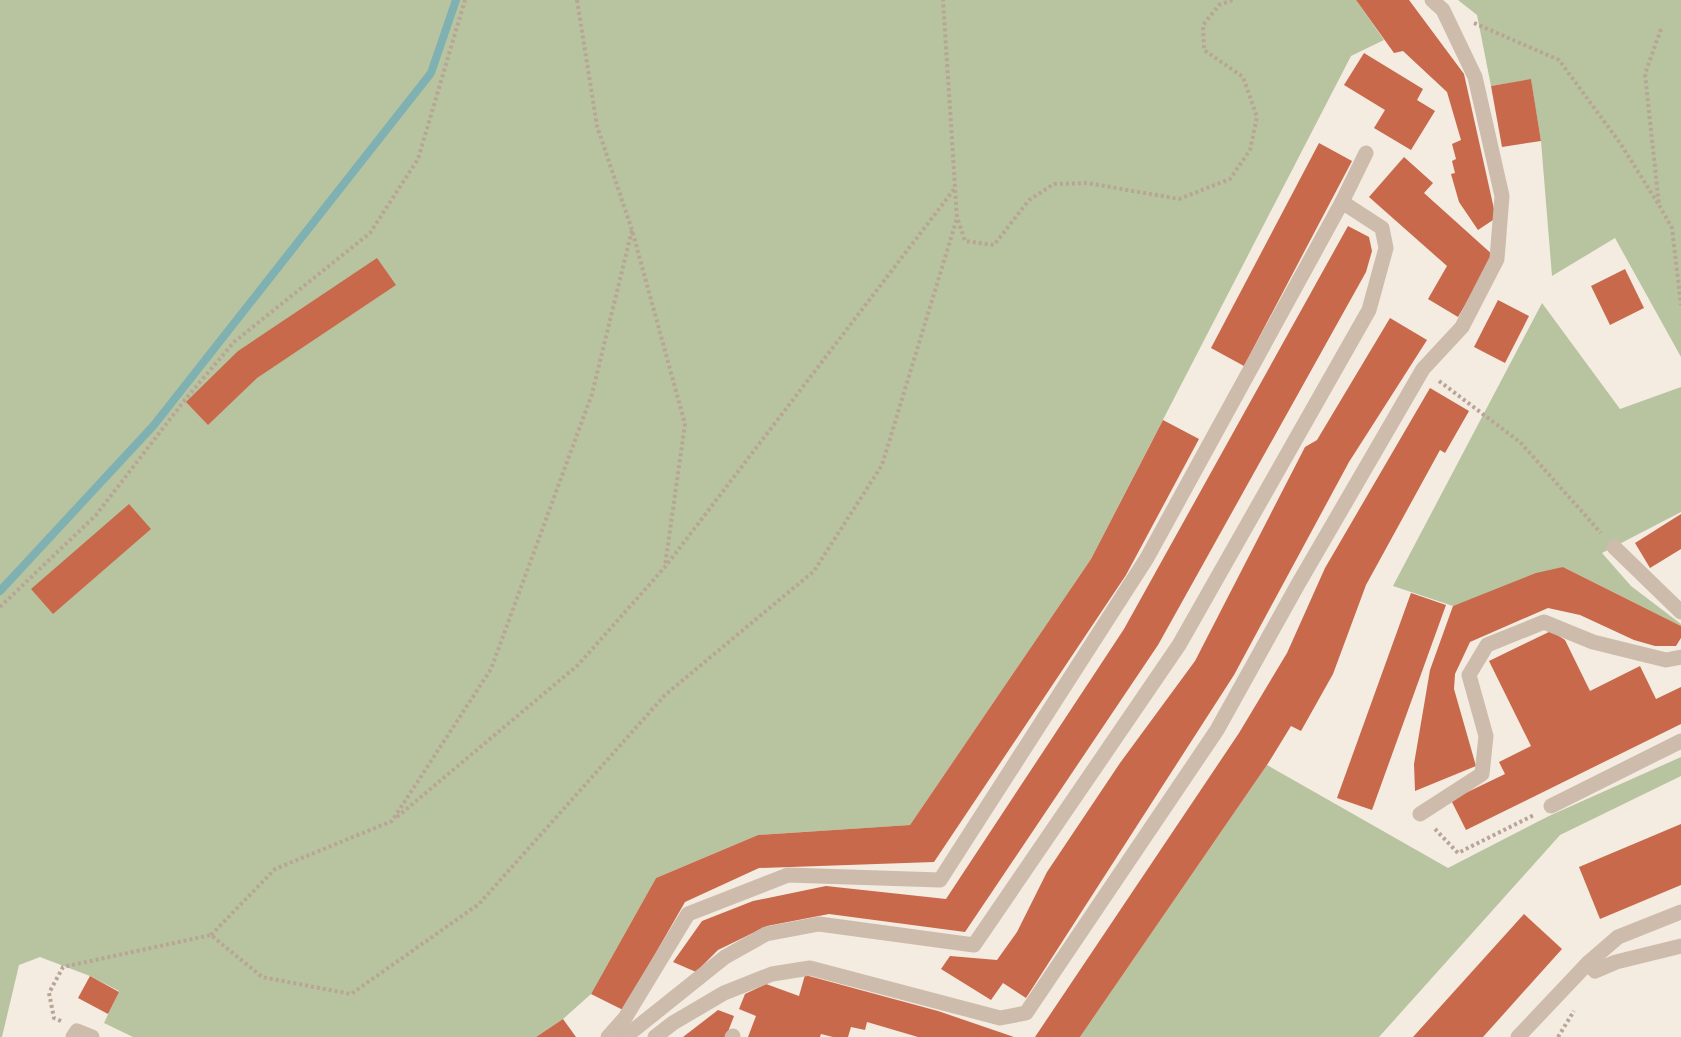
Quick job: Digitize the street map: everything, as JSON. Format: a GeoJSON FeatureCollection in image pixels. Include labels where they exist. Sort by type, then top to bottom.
{"type":"FeatureCollection","features":[{"type":"Feature","properties":{"kind":"lane"},"geometry":{"type":"LineString","coordinates":[[655,1037],[673,1023],[724,993],[772,974],[810,968],[1000,1018],[1026,1013],[1217,730],[1297,586],[1423,369],[1462,327],[1497,259],[1503,196],[1475,77],[1437,5]]}},
{"type":"Feature","properties":{"kind":"lane"},"geometry":{"type":"LineString","coordinates":[[608,1037],[626,1018],[688,914],[788,875],[940,880],[1148,558],[1342,202],[1366,153]]}},
{"type":"Feature","properties":{"kind":"lane"},"geometry":{"type":"LineString","coordinates":[[625,1037],[725,957],[766,934],[819,924],[974,945],[1179,645],[1369,310],[1386,248],[1382,228],[1342,202]]}},
{"type":"Feature","properties":{"kind":"lane"},"geometry":{"type":"LineString","coordinates":[[1614,547],[1681,612]]}},
{"type":"Feature","properties":{"kind":"lane"},"geometry":{"type":"LineString","coordinates":[[1420,814],[1482,774],[1485,736],[1469,675],[1487,645],[1544,622],[1593,642],[1666,660],[1681,657]]}},
{"type":"Feature","properties":{"kind":"lane"},"geometry":{"type":"LineString","coordinates":[[1551,806],[1681,741]]}},
{"type":"Feature","properties":{"kind":"lane"},"geometry":{"type":"LineString","coordinates":[[1518,1037],[1588,963],[1618,937],[1681,912]]}},
{"type":"Feature","properties":{"kind":"lane"},"geometry":{"type":"LineString","coordinates":[[1588,963],[1595,971],[1616,962],[1681,946]]}},
{"type":"Feature","properties":{"kind":"lane"},"geometry":{"type":"LineString","coordinates":[[75,1034],[92,1037]]}},
{"type":"Feature","properties":{"kind":"path"},"geometry":{"type":"LineString","coordinates":[[0,607],[96,515],[184,401],[234,342],[370,233],[418,159],[465,0]]}},
{"type":"Feature","properties":{"kind":"path"},"geometry":{"type":"LineString","coordinates":[[577,0],[597,126],[632,230],[685,424],[665,567]]}},
{"type":"Feature","properties":{"kind":"path"},"geometry":{"type":"LineString","coordinates":[[943,0],[957,218],[965,241],[994,244],[1029,200],[1054,184],[1087,183],[1179,199],[1230,179],[1250,150],[1257,117],[1243,77],[1204,50],[1203,25],[1219,5],[1233,0]]}},
{"type":"Feature","properties":{"kind":"path"},"geometry":{"type":"LineString","coordinates":[[1437,5],[1559,60],[1620,143],[1672,228],[1681,305]]}},
{"type":"Feature","properties":{"kind":"path"},"geometry":{"type":"LineString","coordinates":[[1659,205],[1646,74],[1661,29]]}},
{"type":"Feature","properties":{"kind":"path"},"geometry":{"type":"LineString","coordinates":[[75,1034],[54,1018],[49,993],[63,967],[211,935],[275,869],[392,821],[578,665],[665,567],[956,187]]}},
{"type":"Feature","properties":{"kind":"path"},"geometry":{"type":"LineString","coordinates":[[211,935],[262,977],[351,994],[479,904],[665,695],[814,571],[882,465],[957,218]]}},
{"type":"Feature","properties":{"kind":"path"},"geometry":{"type":"LineString","coordinates":[[392,821],[491,669],[592,394],[632,230]]}},
{"type":"Feature","properties":{"kind":"path"},"geometry":{"type":"LineString","coordinates":[[1423,369],[1520,442],[1614,547]]}},
{"type":"Feature","properties":{"kind":"path"},"geometry":{"type":"LineString","coordinates":[[1420,814],[1458,853],[1551,806]]}},
{"type":"Feature","properties":{"kind":"green space"},"geometry":{"type":"Polygon","coordinates":[[[0,0],[1356,0],[1384,40],[1351,56],[1091,559],[910,825],[758,835],[656,878],[591,994],[563,1019],[536,1037],[133,1037],[104,1023],[119,991],[90,976],[40,957],[19,965],[2,1037],[0,1037],[0,0]]]}},
{"type":"Feature","properties":{"kind":"green space"},"geometry":{"type":"Polygon","coordinates":[[[1458,0],[1681,0],[1681,357],[1615,238],[1552,276],[1541,141],[1531,80],[1491,86],[1477,15],[1458,0]]]}},
{"type":"Feature","properties":{"kind":"green space"},"geometry":{"type":"Polygon","coordinates":[[[1542,303],[1620,409],[1681,387],[1681,512],[1602,553],[1631,586],[1681,626],[1563,567],[1453,606],[1393,586],[1542,303]]]}},
{"type":"Feature","properties":{"kind":"green space"},"geometry":{"type":"Polygon","coordinates":[[[1681,757],[1681,776],[1560,835],[1379,1037],[1080,1037],[1267,765],[1448,868],[1549,816],[1681,757]]]}},
{"type":"Feature","properties":{"kind":"building"},"geometry":{"type":"Polygon","coordinates":[[[1356,0],[1409,0],[1464,74],[1496,218],[1478,230],[1459,202],[1451,174],[1455,173],[1452,161],[1456,159],[1452,144],[1461,140],[1447,92],[1403,51],[1394,53],[1356,0]]]}},
{"type":"Feature","properties":{"kind":"building"},"geometry":{"type":"Polygon","coordinates":[[[1364,53],[1423,89],[1417,100],[1435,111],[1411,150],[1374,128],[1385,110],[1344,85],[1364,53]]]}},
{"type":"Feature","properties":{"kind":"building"},"geometry":{"type":"Polygon","coordinates":[[[1531,79],[1541,141],[1502,147],[1491,86],[1531,79]]]}},
{"type":"Feature","properties":{"kind":"building"},"geometry":{"type":"Polygon","coordinates":[[[1319,143],[1352,161],[1244,366],[1211,348],[1319,143]]]}},
{"type":"Feature","properties":{"kind":"building"},"geometry":{"type":"Polygon","coordinates":[[[1404,157],[1433,183],[1424,193],[1494,256],[1458,317],[1428,299],[1447,266],[1369,197],[1404,157]]]}},
{"type":"Feature","properties":{"kind":"building"},"geometry":{"type":"Polygon","coordinates":[[[1348,226],[1369,237],[1372,251],[1366,272],[1158,645],[965,932],[829,914],[767,926],[718,950],[696,972],[673,962],[702,921],[753,901],[826,886],[946,899],[1124,629],[1348,226]]]}},
{"type":"Feature","properties":{"kind":"building"},"geometry":{"type":"Polygon","coordinates":[[[377,258],[396,285],[257,378],[208,425],[186,402],[238,351],[377,258]]]}},
{"type":"Feature","properties":{"kind":"building"},"geometry":{"type":"Polygon","coordinates":[[[1625,269],[1644,308],[1610,325],[1591,286],[1625,269]]]}},
{"type":"Feature","properties":{"kind":"building"},"geometry":{"type":"Polygon","coordinates":[[[1498,300],[1529,316],[1505,363],[1474,347],[1498,300]]]}},
{"type":"Feature","properties":{"kind":"building"},"geometry":{"type":"Polygon","coordinates":[[[1390,318],[1427,340],[1349,462],[1234,675],[1026,998],[1003,983],[991,1000],[941,969],[950,956],[997,960],[1017,932],[1047,872],[1120,763],[1195,661],[1305,447],[1317,440],[1390,318]]]}},
{"type":"Feature","properties":{"kind":"building"},"geometry":{"type":"Polygon","coordinates":[[[1430,388],[1469,411],[1445,453],[1440,450],[1366,585],[1333,674],[1301,731],[1291,726],[1267,765],[1080,1037],[1035,1037],[1239,733],[1287,653],[1325,568],[1430,388]]]}},
{"type":"Feature","properties":{"kind":"building"},"geometry":{"type":"Polygon","coordinates":[[[1163,420],[1199,439],[1126,575],[934,862],[759,868],[685,902],[623,1010],[591,994],[656,878],[758,835],[910,825],[1091,559],[1163,420]]]}},
{"type":"Feature","properties":{"kind":"building"},"geometry":{"type":"Polygon","coordinates":[[[129,504],[151,529],[53,614],[31,589],[129,504]]]}},
{"type":"Feature","properties":{"kind":"building"},"geometry":{"type":"Polygon","coordinates":[[[1681,514],[1681,549],[1650,568],[1635,543],[1681,514]]]}},
{"type":"Feature","properties":{"kind":"building"},"geometry":{"type":"Polygon","coordinates":[[[1563,567],[1681,626],[1681,638],[1676,646],[1655,646],[1634,640],[1580,615],[1548,608],[1470,642],[1455,674],[1454,689],[1476,766],[1415,791],[1414,764],[1430,670],[1453,606],[1536,573],[1563,567]]]}},
{"type":"Feature","properties":{"kind":"building"},"geometry":{"type":"Polygon","coordinates":[[[1411,593],[1446,605],[1372,810],[1337,798],[1411,593]]]}},
{"type":"Feature","properties":{"kind":"building"},"geometry":{"type":"Polygon","coordinates":[[[1551,631],[1565,640],[1590,691],[1640,666],[1656,699],[1681,687],[1681,724],[1466,830],[1451,800],[1505,774],[1499,762],[1531,746],[1489,661],[1551,631]]]}},
{"type":"Feature","properties":{"kind":"building"},"geometry":{"type":"Polygon","coordinates":[[[1681,824],[1681,885],[1600,919],[1579,867],[1681,824]]]}},
{"type":"Feature","properties":{"kind":"building"},"geometry":{"type":"Polygon","coordinates":[[[1524,914],[1562,949],[1483,1037],[1413,1037],[1524,914]]]}},
{"type":"Feature","properties":{"kind":"building"},"geometry":{"type":"Polygon","coordinates":[[[805,975],[938,1011],[1014,1037],[918,1037],[867,1022],[865,1030],[851,1027],[848,1037],[821,1034],[820,1037],[748,1037],[756,1016],[739,1009],[745,994],[766,984],[799,996],[805,975]]]}},
{"type":"Feature","properties":{"kind":"building"},"geometry":{"type":"Polygon","coordinates":[[[90,976],[119,992],[108,1014],[78,998],[90,976]]]}},
{"type":"Feature","properties":{"kind":"building"},"geometry":{"type":"Polygon","coordinates":[[[718,1010],[734,1016],[726,1037],[683,1037],[718,1010]]]}},
{"type":"Feature","properties":{"kind":"building"},"geometry":{"type":"Polygon","coordinates":[[[563,1019],[576,1037],[536,1037],[563,1019]]]}},
{"type":"Feature","properties":{"kind":"waterway"},"geometry":{"type":"LineString","coordinates":[[0,591],[154,425],[431,73],[456,0]]}}]}
